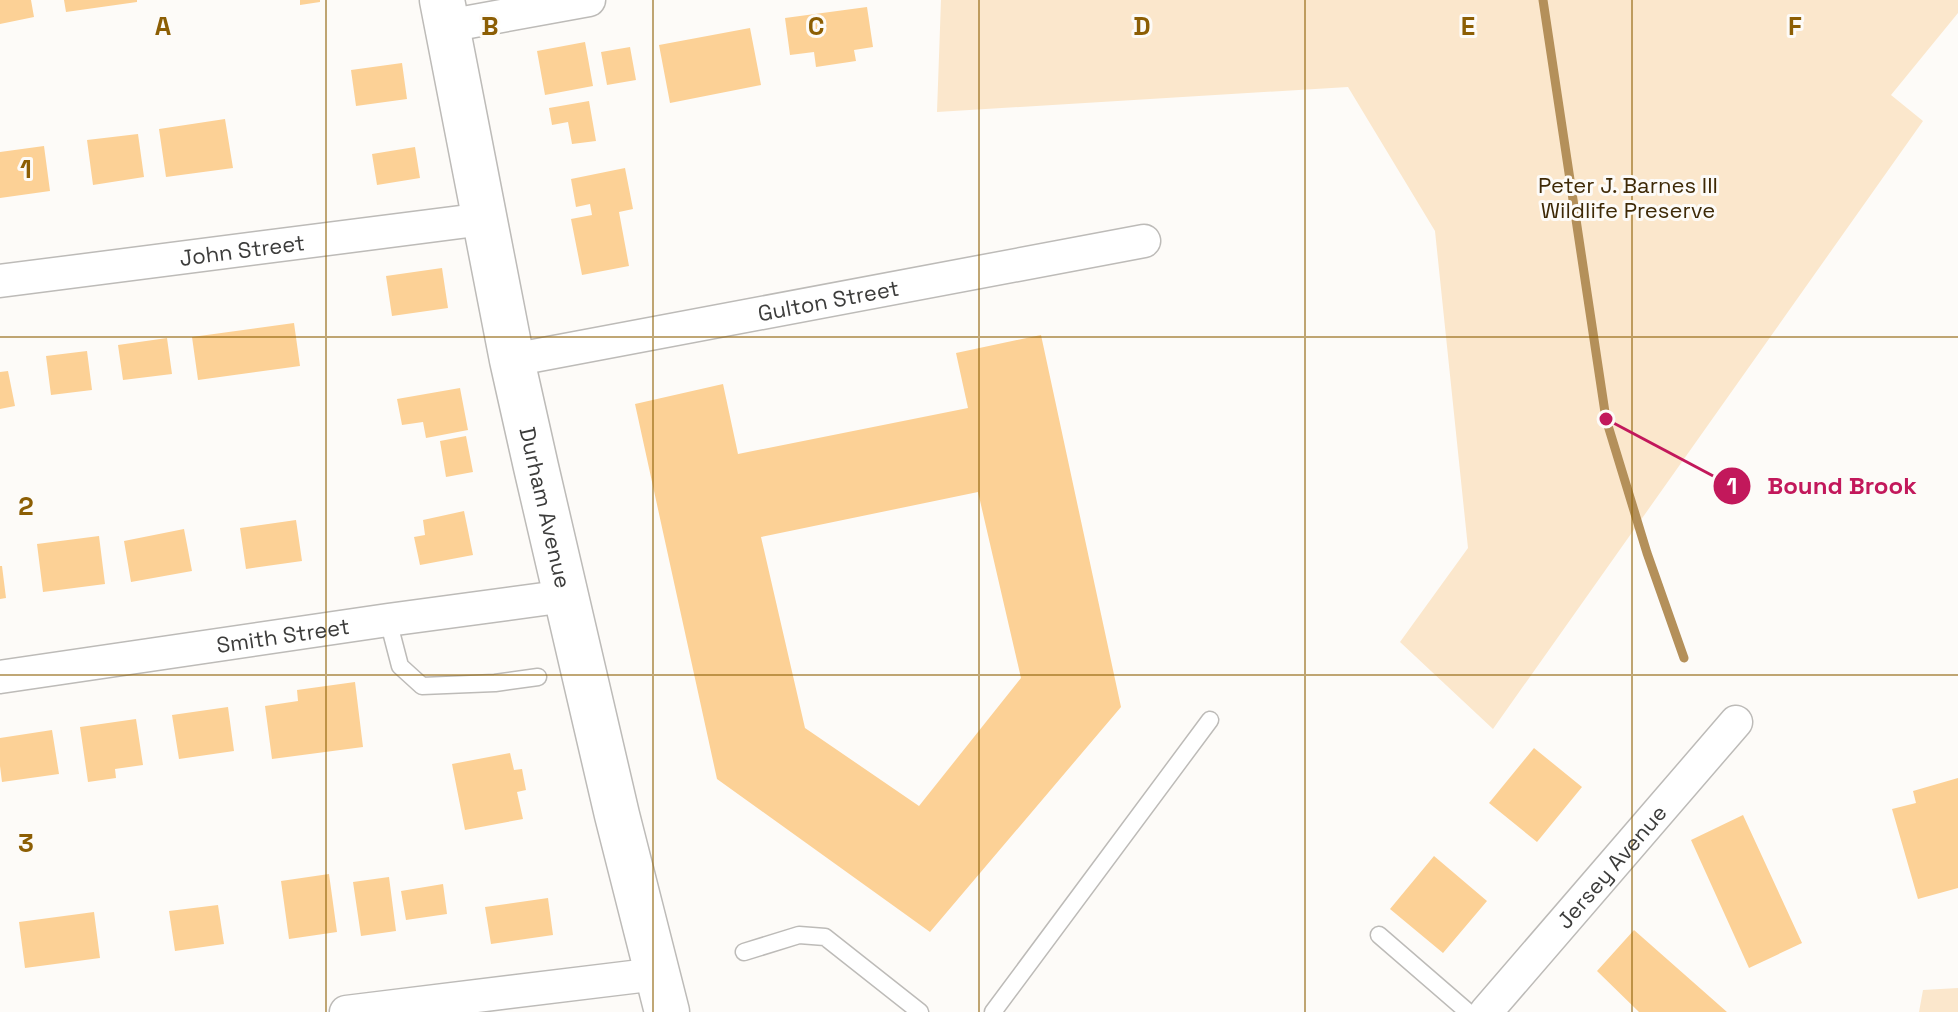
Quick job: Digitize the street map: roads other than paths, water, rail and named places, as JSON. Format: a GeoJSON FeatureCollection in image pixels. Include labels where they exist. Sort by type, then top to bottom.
{"type":"FeatureCollection","features":[{"type":"Feature","properties":{"kind":"street"},"geometry":{"type":"LineString","coordinates":[[444,13],[589,0]]}},
{"type":"Feature","properties":{"kind":"street","name":"Durham Avenue"},"geometry":{"type":"LineString","coordinates":[[444,13],[512,360],[662,993]]}},
{"type":"Feature","properties":{"kind":"street","name":"John Street"},"geometry":{"type":"LineString","coordinates":[[0,281],[484,219]]}},
{"type":"Feature","properties":{"kind":"street","name":"Gulton Street"},"geometry":{"type":"LineString","coordinates":[[512,360],[1144,241]]}},
{"type":"Feature","properties":{"kind":"street","name":"Smith Street"},"geometry":{"type":"LineString","coordinates":[[0,677],[566,596]]}},
{"type":"Feature","properties":{"kind":"street","name":"Jersey Avenue"},"geometry":{"type":"LineString","coordinates":[[1486,1012],[1736,722]]}},
{"type":"Feature","properties":{"kind":"street"},"geometry":{"type":"LineString","coordinates":[[346,1012],[662,993]]}},
{"type":"Feature","properties":{"kind":"lane"},"geometry":{"type":"LineString","coordinates":[[388,620],[400,666],[422,686],[495,683],[538,677]]}},
{"type":"Feature","properties":{"kind":"lane"},"geometry":{"type":"LineString","coordinates":[[993,1012],[1210,720]]}},
{"type":"Feature","properties":{"kind":"lane"},"geometry":{"type":"LineString","coordinates":[[744,952],[799,935],[825,937],[920,1012]]}},
{"type":"Feature","properties":{"kind":"lane"},"geometry":{"type":"LineString","coordinates":[[1379,935],[1468,1012]]}},
{"type":"Feature","properties":{"kind":"waterway"},"geometry":{"type":"LineString","coordinates":[[1543,0],[1606,419],[1647,553],[1684,658]]}},
{"type":"Feature","properties":{"kind":"place","name":"Bound Brook"},"geometry":{"type":"Point","coordinates":[1606,419]}},
{"type":"Feature","properties":{"kind":"park label","name":"Peter J. Barnes III Wildlife Preserve"},"geometry":{"type":"Point","coordinates":[1628,198]}}]}
